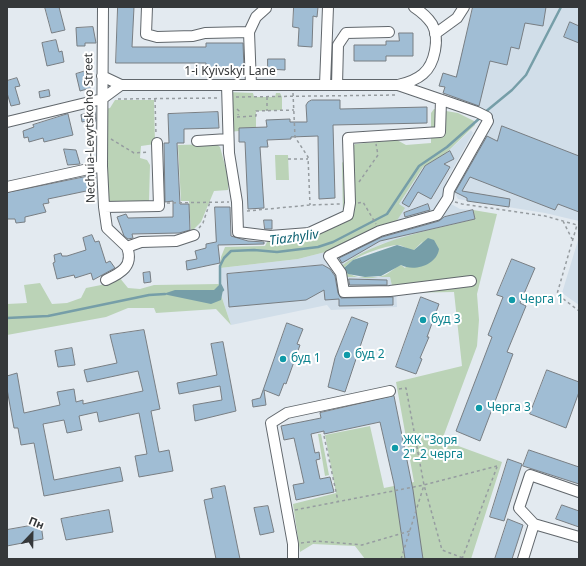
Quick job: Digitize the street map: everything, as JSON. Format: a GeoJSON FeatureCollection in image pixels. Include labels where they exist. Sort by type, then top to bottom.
{"type":"FeatureCollection","features":[{"type":"Feature","properties":{"kind":"street","name":"Nechuia-Levytskoho Street"},"geometry":{"type":"LineString","coordinates":[[103,7],[102,166],[104,208],[108,228],[124,245]]}},
{"type":"Feature","properties":{"kind":"street"},"geometry":{"type":"LineString","coordinates":[[147,7],[146,34],[157,37],[193,36],[205,33],[249,32]]}},
{"type":"Feature","properties":{"kind":"street"},"geometry":{"type":"LineString","coordinates":[[325,85],[328,7]]}},
{"type":"Feature","properties":{"kind":"street"},"geometry":{"type":"LineString","coordinates":[[398,86],[417,79],[429,67],[433,58],[435,34],[431,24],[414,7]]}},
{"type":"Feature","properties":{"kind":"street"},"geometry":{"type":"LineString","coordinates":[[435,34],[457,18],[464,7]]}},
{"type":"Feature","properties":{"kind":"street"},"geometry":{"type":"LineString","coordinates":[[251,85],[249,32],[256,17],[266,8]]}},
{"type":"Feature","properties":{"kind":"street"},"geometry":{"type":"LineString","coordinates":[[337,85],[338,45],[346,32],[389,32]]}},
{"type":"Feature","properties":{"kind":"street"},"geometry":{"type":"LineString","coordinates":[[7,122],[102,99],[121,85],[102,76]]}},
{"type":"Feature","properties":{"kind":"street","name":"1-i Kyivskyi Lane"},"geometry":{"type":"LineString","coordinates":[[121,85],[398,86],[457,105],[477,112],[488,119],[449,190],[448,198]]}},
{"type":"Feature","properties":{"kind":"street"},"geometry":{"type":"LineString","coordinates":[[227,85],[229,153],[237,207],[238,232],[270,236],[309,232],[348,215],[350,203],[348,138],[440,132],[441,100]]}},
{"type":"Feature","properties":{"kind":"street"},"geometry":{"type":"LineString","coordinates":[[197,141],[228,139]]}},
{"type":"Feature","properties":{"kind":"street"},"geometry":{"type":"LineString","coordinates":[[104,208],[159,206],[157,148]]}},
{"type":"Feature","properties":{"kind":"street"},"geometry":{"type":"LineString","coordinates":[[7,187],[102,166]]}},
{"type":"Feature","properties":{"kind":"street"},"geometry":{"type":"LineString","coordinates":[[448,198],[437,215],[380,231],[329,256],[341,273],[344,292],[390,291],[471,281]]}},
{"type":"Feature","properties":{"kind":"street"},"geometry":{"type":"LineString","coordinates":[[106,280],[126,268],[129,263],[130,254],[124,245],[141,242],[176,241],[194,235]]}},
{"type":"Feature","properties":{"kind":"street"},"geometry":{"type":"LineString","coordinates":[[293,559],[293,544],[272,423],[287,413],[390,391]]}},
{"type":"Feature","properties":{"kind":"street"},"geometry":{"type":"LineString","coordinates":[[579,492],[530,475],[520,508],[534,524],[579,537]]}},
{"type":"Feature","properties":{"kind":"street"},"geometry":{"type":"LineString","coordinates":[[523,559],[534,524]]}},
{"type":"Feature","properties":{"kind":"path"},"geometry":{"type":"LineString","coordinates":[[293,85],[295,137],[305,151],[308,159],[310,205]]}},
{"type":"Feature","properties":{"kind":"path"},"geometry":{"type":"LineString","coordinates":[[102,99],[404,95]]}},
{"type":"Feature","properties":{"kind":"path"},"geometry":{"type":"LineString","coordinates":[[267,97],[267,111]]}},
{"type":"Feature","properties":{"kind":"path"},"geometry":{"type":"LineString","coordinates":[[110,138],[134,153],[157,148],[155,98]]}},
{"type":"Feature","properties":{"kind":"path"},"geometry":{"type":"LineString","coordinates":[[237,117],[256,116],[256,111],[294,110]]}},
{"type":"Feature","properties":{"kind":"path"},"geometry":{"type":"LineString","coordinates":[[355,188],[378,155],[375,136]]}},
{"type":"Feature","properties":{"kind":"path"},"geometry":{"type":"LineString","coordinates":[[288,159],[308,159]]}},
{"type":"Feature","properties":{"kind":"path"},"geometry":{"type":"LineString","coordinates":[[448,198],[462,204],[545,216],[577,225],[556,294],[579,311]]}},
{"type":"Feature","properties":{"kind":"path"},"geometry":{"type":"LineString","coordinates":[[159,203],[210,202],[237,207],[363,202],[378,228]]}},
{"type":"Feature","properties":{"kind":"path"},"geometry":{"type":"LineString","coordinates":[[194,235],[203,224],[210,202]]}},
{"type":"Feature","properties":{"kind":"path"},"geometry":{"type":"LineString","coordinates":[[563,221],[572,240]]}},
{"type":"Feature","properties":{"kind":"path"},"geometry":{"type":"LineString","coordinates":[[287,511],[424,485],[497,466],[463,558],[442,550],[424,485],[406,388]]}},
{"type":"Feature","properties":{"kind":"path"},"geometry":{"type":"LineString","coordinates":[[324,436],[338,502]]}},
{"type":"Feature","properties":{"kind":"path"},"geometry":{"type":"LineString","coordinates":[[400,559],[424,485]]}},
{"type":"Feature","properties":{"kind":"path"},"geometry":{"type":"LineString","coordinates":[[293,544],[317,541],[362,545],[410,531]]}},
{"type":"Feature","properties":{"kind":"shaded area"},"geometry":{"type":"Polygon","coordinates":[[[473,7],[579,7],[579,221],[545,213],[458,199],[453,190],[492,120],[451,98],[473,7]]]}},
{"type":"Feature","properties":{"kind":"shaded area"},"geometry":{"type":"Polygon","coordinates":[[[471,130],[473,133],[447,179],[446,201],[460,209],[473,210],[475,219],[381,244],[340,267],[346,277],[390,277],[392,286],[396,289],[397,307],[331,310],[327,305],[231,325],[221,295],[223,290],[220,284],[220,268],[298,259],[341,248],[399,204],[423,167],[444,155],[471,130]]]}},
{"type":"Feature","properties":{"kind":"shaded area"},"geometry":{"type":"Polygon","coordinates":[[[579,237],[579,305],[562,293],[579,237]]]}},
{"type":"Feature","properties":{"kind":"green space"},"geometry":{"type":"Polygon","coordinates":[[[227,92],[253,93],[254,97],[275,97],[276,93],[280,93],[282,97],[282,110],[256,111],[256,128],[239,128],[239,131],[228,132],[227,92]]]}},
{"type":"Feature","properties":{"kind":"green space"},"geometry":{"type":"Polygon","coordinates":[[[115,100],[154,100],[155,144],[141,146],[140,158],[147,160],[150,165],[149,201],[108,206],[105,109],[110,108],[115,100]]]}},
{"type":"Feature","properties":{"kind":"green space"},"geometry":{"type":"Polygon","coordinates":[[[434,109],[458,113],[474,121],[475,125],[444,155],[423,167],[399,204],[405,208],[396,222],[341,248],[298,259],[220,268],[221,257],[225,247],[265,246],[270,236],[309,233],[343,217],[342,163],[355,144],[397,140],[406,145],[431,143],[431,113],[434,109]]]}},
{"type":"Feature","properties":{"kind":"green space"},"geometry":{"type":"Polygon","coordinates":[[[216,144],[220,147],[229,180],[228,190],[214,191],[201,222],[191,232],[189,201],[181,201],[178,145],[216,144]]]}},
{"type":"Feature","properties":{"kind":"green space"},"geometry":{"type":"Polygon","coordinates":[[[275,155],[288,155],[289,180],[276,180],[275,155]]]}},
{"type":"Feature","properties":{"kind":"green space"},"geometry":{"type":"Polygon","coordinates":[[[473,210],[497,214],[477,294],[479,320],[477,346],[442,440],[502,462],[471,559],[365,559],[355,546],[313,544],[300,552],[293,504],[336,493],[325,435],[370,426],[384,488],[414,482],[396,382],[462,366],[454,292],[400,293],[392,286],[390,277],[378,277],[385,275],[401,265],[405,268],[423,241],[414,250],[396,245],[375,250],[355,259],[344,268],[347,272],[358,277],[346,277],[340,267],[355,257],[387,242],[475,219],[473,210]]]}},
{"type":"Feature","properties":{"kind":"green space"},"geometry":{"type":"Polygon","coordinates":[[[119,277],[128,288],[140,289],[154,285],[220,284],[223,290],[221,295],[231,325],[216,309],[156,313],[154,308],[128,308],[106,317],[7,335],[7,304],[27,303],[24,285],[40,283],[52,304],[67,303],[81,298],[86,288],[106,284],[119,277]]]}},
{"type":"Feature","properties":{"kind":"green space"},"geometry":{"type":"Polygon","coordinates":[[[318,434],[321,434],[329,475],[325,476],[318,434]]]}},
{"type":"Feature","properties":{"kind":"water"},"geometry":{"type":"Polygon","coordinates":[[[428,238],[434,240],[439,249],[434,259],[424,266],[412,268],[401,265],[381,276],[365,277],[348,274],[344,268],[353,260],[397,245],[414,250],[428,238]]]}},
{"type":"Feature","properties":{"kind":"water"},"geometry":{"type":"Polygon","coordinates":[[[220,284],[223,290],[221,300],[211,304],[163,294],[175,290],[214,290],[220,284]]]}},
{"type":"Feature","properties":{"kind":"building"},"geometry":{"type":"Polygon","coordinates":[[[45,7],[59,7],[65,30],[52,33],[45,7]]]}},
{"type":"Feature","properties":{"kind":"building"},"geometry":{"type":"Polygon","coordinates":[[[118,7],[134,7],[132,47],[206,47],[206,43],[243,43],[244,69],[206,69],[206,63],[116,63],[118,7]]]}},
{"type":"Feature","properties":{"kind":"building"},"geometry":{"type":"Polygon","coordinates":[[[294,7],[318,7],[317,17],[313,16],[312,47],[298,46],[299,28],[293,27],[294,7]]]}},
{"type":"Feature","properties":{"kind":"building"},"geometry":{"type":"Polygon","coordinates":[[[473,7],[546,7],[543,26],[525,23],[519,49],[511,47],[507,65],[490,61],[479,106],[443,93],[445,87],[439,86],[443,73],[456,77],[473,7]]]}},
{"type":"Feature","properties":{"kind":"building"},"geometry":{"type":"Polygon","coordinates":[[[570,22],[579,26],[579,43],[564,37],[570,22]]]}},
{"type":"Feature","properties":{"kind":"building"},"geometry":{"type":"Polygon","coordinates":[[[93,27],[96,43],[85,43],[85,46],[77,46],[76,28],[93,27]]]}},
{"type":"Feature","properties":{"kind":"building"},"geometry":{"type":"Polygon","coordinates":[[[399,33],[413,33],[413,56],[386,56],[386,61],[354,61],[354,45],[386,45],[386,41],[399,41],[399,33]]]}},
{"type":"Feature","properties":{"kind":"building"},"geometry":{"type":"Polygon","coordinates":[[[56,40],[59,52],[62,51],[64,62],[47,66],[42,43],[56,40]]]}},
{"type":"Feature","properties":{"kind":"building"},"geometry":{"type":"Polygon","coordinates":[[[268,59],[285,59],[285,70],[268,69],[268,59]]]}},
{"type":"Feature","properties":{"kind":"building"},"geometry":{"type":"Polygon","coordinates":[[[86,71],[91,88],[80,91],[76,74],[86,71]]]}},
{"type":"Feature","properties":{"kind":"building"},"geometry":{"type":"Polygon","coordinates":[[[17,78],[20,86],[15,87],[20,104],[11,106],[7,93],[7,81],[17,78]]]}},
{"type":"Feature","properties":{"kind":"building"},"geometry":{"type":"Polygon","coordinates":[[[49,90],[50,96],[40,98],[39,92],[49,90]]]}},
{"type":"Feature","properties":{"kind":"building"},"geometry":{"type":"Polygon","coordinates":[[[312,100],[340,100],[340,109],[427,107],[427,123],[333,125],[335,198],[319,199],[318,136],[267,140],[268,147],[260,147],[264,208],[248,209],[245,142],[239,142],[239,128],[267,127],[266,120],[290,119],[290,122],[307,122],[306,105],[312,100]]]}},
{"type":"Feature","properties":{"kind":"building"},"geometry":{"type":"Polygon","coordinates":[[[95,112],[96,121],[87,123],[86,121],[82,122],[81,115],[95,112]]]}},
{"type":"Feature","properties":{"kind":"building"},"geometry":{"type":"Polygon","coordinates":[[[218,112],[219,128],[184,129],[184,143],[177,143],[180,204],[189,204],[190,230],[179,233],[132,234],[133,238],[128,239],[124,236],[117,217],[126,214],[128,218],[173,217],[173,201],[165,202],[164,143],[169,143],[168,114],[218,112]]]}},
{"type":"Feature","properties":{"kind":"building"},"geometry":{"type":"Polygon","coordinates":[[[68,114],[73,135],[44,142],[43,138],[29,142],[28,137],[24,138],[23,131],[34,127],[33,125],[68,114]]]}},
{"type":"Feature","properties":{"kind":"building"},"geometry":{"type":"Polygon","coordinates":[[[502,126],[579,156],[579,212],[558,204],[555,210],[470,177],[462,191],[510,199],[509,207],[467,201],[467,198],[455,192],[487,136],[497,141],[502,126]]]}},
{"type":"Feature","properties":{"kind":"building"},"geometry":{"type":"Polygon","coordinates":[[[64,149],[76,150],[80,164],[68,165],[64,149]]]}},
{"type":"Feature","properties":{"kind":"building"},"geometry":{"type":"Polygon","coordinates":[[[450,151],[454,159],[444,164],[450,167],[431,199],[418,192],[409,207],[402,203],[425,166],[450,151]]]}},
{"type":"Feature","properties":{"kind":"building"},"geometry":{"type":"Polygon","coordinates":[[[95,175],[96,184],[90,185],[91,190],[48,199],[49,203],[43,204],[46,212],[25,217],[25,222],[16,223],[15,219],[7,219],[7,193],[95,175]]]}},
{"type":"Feature","properties":{"kind":"building"},"geometry":{"type":"Polygon","coordinates":[[[428,204],[430,210],[405,217],[404,213],[428,204]]]}},
{"type":"Feature","properties":{"kind":"building"},"geometry":{"type":"Polygon","coordinates":[[[215,207],[230,207],[231,236],[248,241],[264,242],[264,244],[218,245],[220,263],[187,270],[186,261],[197,259],[195,251],[206,248],[206,244],[216,242],[215,207]]]}},
{"type":"Feature","properties":{"kind":"building"},"geometry":{"type":"Polygon","coordinates":[[[473,210],[475,219],[380,241],[342,263],[339,258],[382,237],[439,221],[444,217],[473,210]]]}},
{"type":"Feature","properties":{"kind":"building"},"geometry":{"type":"Polygon","coordinates":[[[264,220],[272,220],[272,229],[265,229],[264,220]]]}},
{"type":"Feature","properties":{"kind":"building"},"geometry":{"type":"Polygon","coordinates":[[[92,235],[95,242],[99,241],[106,263],[110,261],[115,268],[93,280],[91,273],[75,278],[74,275],[57,279],[53,263],[55,262],[54,255],[61,253],[62,256],[67,256],[86,250],[83,238],[92,235]]]}},
{"type":"Feature","properties":{"kind":"building"},"geometry":{"type":"Polygon","coordinates":[[[512,259],[535,268],[520,303],[526,306],[507,352],[513,354],[480,441],[456,431],[492,337],[488,335],[503,297],[497,295],[512,259]]]}},
{"type":"Feature","properties":{"kind":"building"},"geometry":{"type":"Polygon","coordinates":[[[323,265],[330,269],[335,276],[338,293],[341,298],[393,297],[393,305],[339,306],[339,299],[325,300],[324,290],[306,300],[229,307],[227,274],[323,265]]]}},
{"type":"Feature","properties":{"kind":"building"},"geometry":{"type":"Polygon","coordinates":[[[150,272],[151,282],[144,283],[143,273],[150,272]]]}},
{"type":"Feature","properties":{"kind":"building"},"geometry":{"type":"Polygon","coordinates":[[[349,279],[387,280],[387,285],[350,285],[349,279]]]}},
{"type":"Feature","properties":{"kind":"building","name":"буд 3"},"geometry":{"type":"Polygon","coordinates":[[[421,297],[439,304],[416,374],[396,367],[421,297]]]}},
{"type":"Feature","properties":{"kind":"building","name":"буд 2"},"geometry":{"type":"Polygon","coordinates":[[[352,317],[368,323],[345,392],[328,387],[335,358],[352,317]]]}},
{"type":"Feature","properties":{"kind":"building","name":"буд 1"},"geometry":{"type":"Polygon","coordinates":[[[287,323],[303,329],[297,344],[300,345],[286,384],[284,383],[279,396],[264,390],[266,405],[253,407],[252,400],[260,398],[287,323]]]}},
{"type":"Feature","properties":{"kind":"building"},"geometry":{"type":"Polygon","coordinates":[[[144,330],[160,409],[151,411],[159,452],[169,450],[173,471],[139,477],[135,456],[147,454],[139,413],[99,422],[97,412],[79,416],[82,430],[67,433],[64,420],[43,424],[54,480],[120,467],[123,481],[44,496],[34,443],[21,445],[18,428],[14,428],[7,389],[7,376],[17,373],[24,413],[60,405],[57,392],[74,389],[76,402],[83,400],[83,404],[143,391],[138,371],[87,382],[84,370],[117,363],[110,335],[144,330]]]}},
{"type":"Feature","properties":{"kind":"building"},"geometry":{"type":"Polygon","coordinates":[[[223,342],[236,411],[195,421],[193,405],[222,400],[220,386],[179,394],[177,383],[217,375],[211,344],[223,342]]]}},
{"type":"Feature","properties":{"kind":"building"},"geometry":{"type":"Polygon","coordinates":[[[72,348],[75,365],[58,367],[55,351],[72,348]]]}},
{"type":"Feature","properties":{"kind":"building"},"geometry":{"type":"Polygon","coordinates":[[[547,370],[579,382],[579,392],[566,428],[530,414],[547,370]]]}},
{"type":"Feature","properties":{"kind":"building"},"geometry":{"type":"Polygon","coordinates":[[[394,396],[413,490],[423,559],[405,559],[394,484],[380,422],[324,434],[324,431],[311,434],[315,453],[319,452],[320,459],[316,460],[320,479],[330,477],[334,492],[296,500],[293,485],[304,483],[294,438],[284,440],[281,426],[321,418],[320,413],[394,396]]]}},
{"type":"Feature","properties":{"kind":"building"},"geometry":{"type":"Polygon","coordinates":[[[529,450],[579,467],[579,484],[523,466],[529,450]]]}},
{"type":"Feature","properties":{"kind":"building"},"geometry":{"type":"Polygon","coordinates":[[[508,459],[522,464],[504,521],[490,517],[508,459]]]}},
{"type":"Feature","properties":{"kind":"building"},"geometry":{"type":"Polygon","coordinates":[[[225,486],[240,559],[216,559],[204,500],[213,498],[211,489],[225,486]]]}},
{"type":"Feature","properties":{"kind":"building"},"geometry":{"type":"Polygon","coordinates":[[[562,505],[579,511],[579,527],[556,519],[562,505]]]}},
{"type":"Feature","properties":{"kind":"building"},"geometry":{"type":"Polygon","coordinates":[[[268,506],[274,532],[260,535],[254,508],[268,506]]]}},
{"type":"Feature","properties":{"kind":"building"},"geometry":{"type":"Polygon","coordinates":[[[109,510],[113,532],[66,540],[61,519],[109,510]]]}},
{"type":"Feature","properties":{"kind":"building"},"geometry":{"type":"Polygon","coordinates":[[[508,519],[523,525],[512,559],[495,559],[508,519]]]}},
{"type":"Feature","properties":{"kind":"building"},"geometry":{"type":"Polygon","coordinates":[[[41,524],[43,539],[7,546],[7,530],[41,524]]]}},
{"type":"Feature","properties":{"kind":"waterway","name":"Tiazhyliv"},"geometry":{"type":"LineString","coordinates":[[484,113],[512,90],[526,75],[561,7]]}},
{"type":"Feature","properties":{"kind":"waterway","name":"Tiazhyliv"},"geometry":{"type":"LineString","coordinates":[[220,291],[223,290],[220,284],[220,266],[224,258],[231,251],[254,250],[277,252],[318,247],[333,242],[387,214],[419,166],[447,147],[481,117]]}},
{"type":"Feature","properties":{"kind":"waterway","name":"Tiazhyliv"},"geometry":{"type":"LineString","coordinates":[[7,318],[48,316],[149,295],[165,294]]}},
{"type":"Feature","properties":{"kind":"place","name":"Черга 1"},"geometry":{"type":"Point","coordinates":[512,300]}},
{"type":"Feature","properties":{"kind":"place","name":"буд 3"},"geometry":{"type":"Point","coordinates":[423,320]}},
{"type":"Feature","properties":{"kind":"place","name":"буд 2"},"geometry":{"type":"Point","coordinates":[347,355]}},
{"type":"Feature","properties":{"kind":"place","name":"буд 1"},"geometry":{"type":"Point","coordinates":[283,359]}},
{"type":"Feature","properties":{"kind":"place","name":"Черга 3"},"geometry":{"type":"Point","coordinates":[479,408]}},
{"type":"Feature","properties":{"kind":"place","name":"ЖК \"Зоря 2\"_2 черга"},"geometry":{"type":"Point","coordinates":[395,448]}}]}
